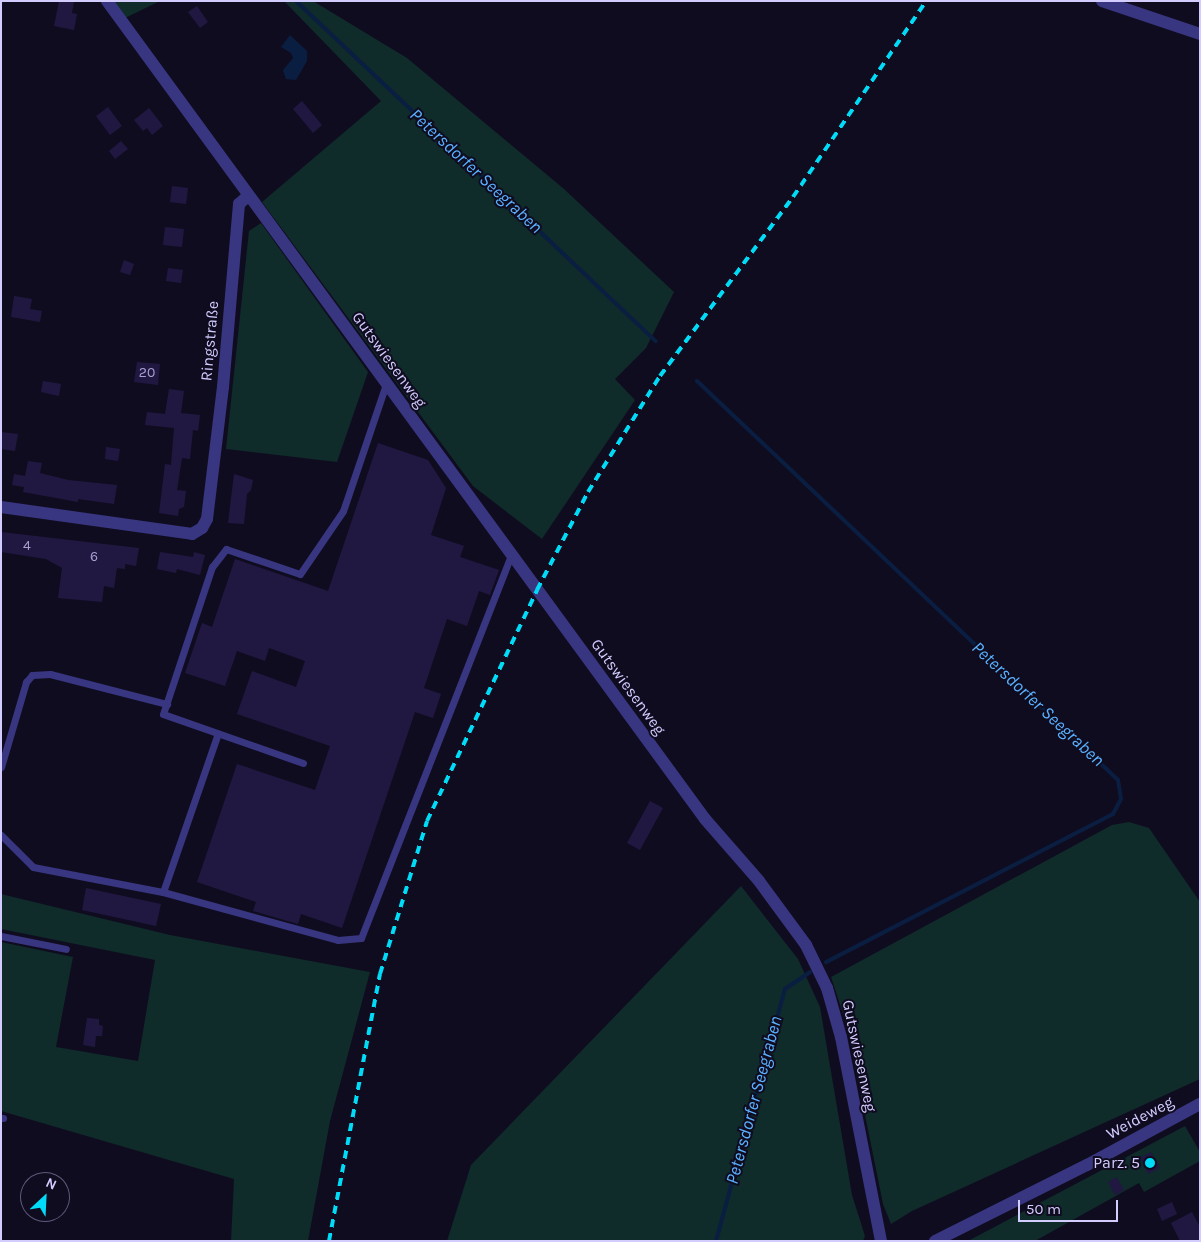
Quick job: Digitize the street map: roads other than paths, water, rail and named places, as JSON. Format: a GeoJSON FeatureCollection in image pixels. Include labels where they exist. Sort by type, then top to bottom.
{"type":"FeatureCollection","features":[{"type":"Feature","properties":{"kind":"street"},"geometry":{"type":"LineString","coordinates":[[107,1],[248,196]]}},
{"type":"Feature","properties":{"kind":"street"},"geometry":{"type":"LineString","coordinates":[[1102,1],[1200,34]]}},
{"type":"Feature","properties":{"kind":"street","name":"Gutswiesenweg"},"geometry":{"type":"LineString","coordinates":[[248,196],[705,818],[759,882],[806,945],[827,988],[841,1036],[881,1241]]}},
{"type":"Feature","properties":{"kind":"street","name":"Ringstraße"},"geometry":{"type":"LineString","coordinates":[[1,507],[192,534],[202,528],[207,519],[223,387],[239,204],[248,196]]}},
{"type":"Feature","properties":{"kind":"street","name":"Weideweg"},"geometry":{"type":"LineString","coordinates":[[934,1241],[1087,1165],[1200,1104]]}},
{"type":"Feature","properties":{"kind":"lane"},"geometry":{"type":"LineString","coordinates":[[303,763],[163,714],[212,567],[226,549],[300,574],[343,511],[386,384]]}},
{"type":"Feature","properties":{"kind":"lane"},"geometry":{"type":"LineString","coordinates":[[1,835],[33,867],[163,892],[338,940],[362,938],[512,555]]}},
{"type":"Feature","properties":{"kind":"lane"},"geometry":{"type":"LineString","coordinates":[[1,767],[26,682],[32,675],[50,674],[166,704]]}},
{"type":"Feature","properties":{"kind":"lane"},"geometry":{"type":"LineString","coordinates":[[163,892],[218,733]]}},
{"type":"Feature","properties":{"kind":"lane"},"geometry":{"type":"LineString","coordinates":[[1,936],[66,949]]}},
{"type":"Feature","properties":{"kind":"water"},"geometry":{"type":"Polygon","coordinates":[[[290,35],[307,51],[307,61],[296,80],[286,79],[283,70],[293,58],[291,53],[281,47],[290,35]]]}},
{"type":"Feature","properties":{"kind":"waterway","name":"Petersdorfer Seegraben"},"geometry":{"type":"LineString","coordinates":[[296,1],[656,341]]}},
{"type":"Feature","properties":{"kind":"waterway","name":"Petersdorfer Seegraben"},"geometry":{"type":"LineString","coordinates":[[697,381],[1118,780],[1121,799],[1113,814],[826,962]]}},
{"type":"Feature","properties":{"kind":"waterway","name":"Petersdorfer Seegraben"},"geometry":{"type":"LineString","coordinates":[[716,1241],[785,989],[810,972]]}},
{"type":"Feature","properties":{"kind":"railway"},"geometry":{"type":"LineString","coordinates":[[329,1241],[380,974],[427,821],[537,590],[588,492],[660,376],[793,197],[926,1]]}},
{"type":"Feature","properties":{"kind":"place","name":"Parz. 5"},"geometry":{"type":"Point","coordinates":[1150,1163]}}]}
